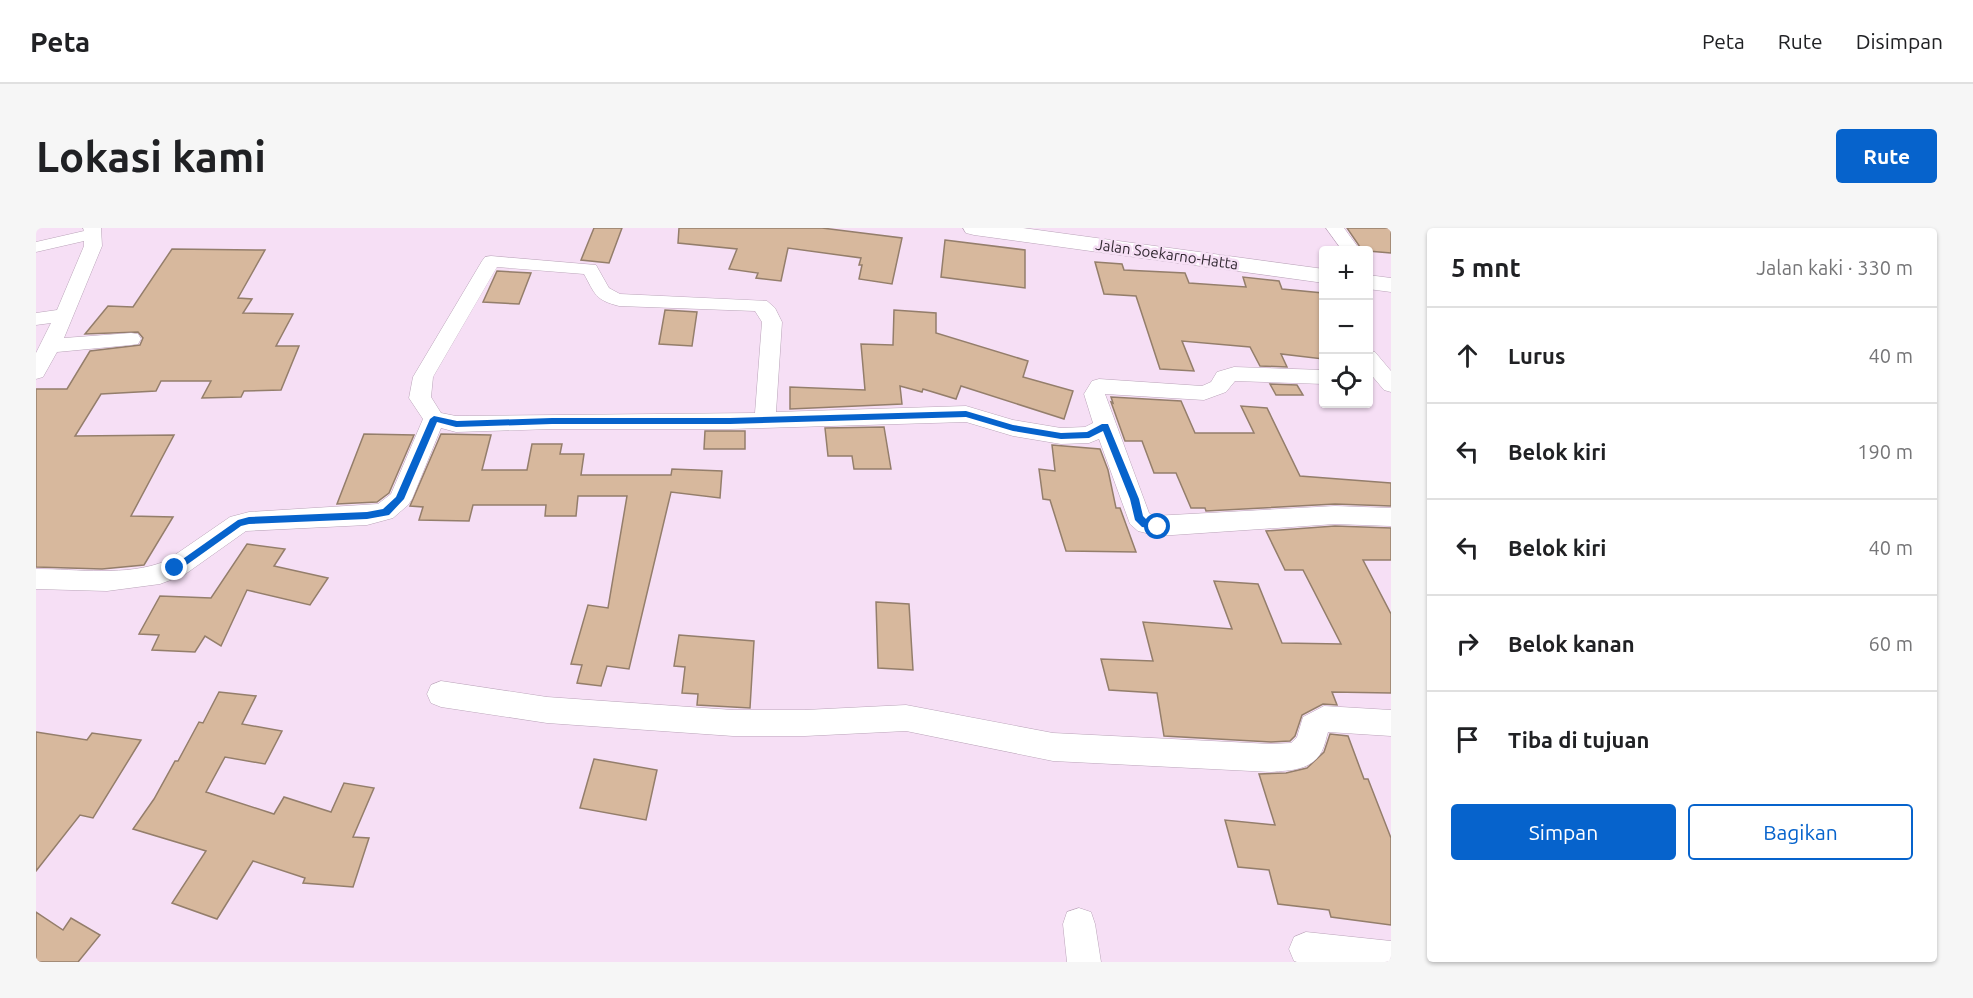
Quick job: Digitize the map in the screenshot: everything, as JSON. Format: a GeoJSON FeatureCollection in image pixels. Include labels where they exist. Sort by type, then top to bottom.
{"type":"FeatureCollection","features":[{"type":"Feature","properties":{"kind":"highway","name":"Jalan Soekarno-Hatta"},"geometry":{"type":"LineString","coordinates":[[974,228],[1319,275]]}},
{"type":"Feature","properties":{"kind":"highway","name":"Jalan Soekarno-Hatta"},"geometry":{"type":"LineString","coordinates":[[1100,228],[1319,257]]}},
{"type":"Feature","properties":{"kind":"highway"},"geometry":{"type":"LineString","coordinates":[[1373,265],[1391,267]]}},
{"type":"Feature","properties":{"kind":"highway"},"geometry":{"type":"LineString","coordinates":[[1373,283],[1391,285]]}},
{"type":"Feature","properties":{"kind":"street"},"geometry":{"type":"LineString","coordinates":[[1335,228],[1349,246]]}},
{"type":"Feature","properties":{"kind":"street"},"geometry":{"type":"LineString","coordinates":[[36,248],[92,231],[93,246],[50,346],[36,372]]}},
{"type":"Feature","properties":{"kind":"street"},"geometry":{"type":"LineString","coordinates":[[434,419],[420,398],[423,377],[491,261],[590,269],[599,290],[606,297],[619,300],[760,305],[768,312],[772,322],[765,420]]}},
{"type":"Feature","properties":{"kind":"street"},"geometry":{"type":"LineString","coordinates":[[36,319],[63,315]]}},
{"type":"Feature","properties":{"kind":"street"},"geometry":{"type":"LineString","coordinates":[[50,346],[131,339]]}},
{"type":"Feature","properties":{"kind":"street"},"geometry":{"type":"LineString","coordinates":[[1373,366],[1382,381]]}},
{"type":"Feature","properties":{"kind":"street"},"geometry":{"type":"LineString","coordinates":[[1319,377],[1234,374],[1224,377],[1219,387],[1204,393],[1099,386],[1094,394],[1134,499],[1138,517],[1146,524],[1158,527],[1335,514],[1391,517]]}},
{"type":"Feature","properties":{"kind":"street"},"geometry":{"type":"LineString","coordinates":[[434,419],[456,424],[765,420],[966,414],[1013,428],[1061,436],[1089,435],[1105,426]]}},
{"type":"Feature","properties":{"kind":"street"},"geometry":{"type":"LineString","coordinates":[[36,579],[130,579],[164,574],[238,524],[249,521],[367,516],[386,512],[400,499],[434,419]]}},
{"type":"Feature","properties":{"kind":"street"},"geometry":{"type":"LineString","coordinates":[[441,694],[547,710],[734,723],[805,723],[906,718],[1053,747],[1270,758],[1298,756],[1311,743],[1313,726],[1324,719],[1391,723]]}},
{"type":"Feature","properties":{"kind":"street"},"geometry":{"type":"LineString","coordinates":[[1079,924],[1083,962]]}},
{"type":"Feature","properties":{"kind":"street"},"geometry":{"type":"LineString","coordinates":[[1306,949],[1391,958]]}},
{"type":"Feature","properties":{"kind":"building"},"geometry":{"type":"Polygon","coordinates":[[[594,228],[622,228],[609,263],[581,260],[594,228]]]}},
{"type":"Feature","properties":{"kind":"building"},"geometry":{"type":"Polygon","coordinates":[[[679,228],[822,228],[902,238],[892,284],[859,279],[861,258],[788,248],[781,281],[756,278],[758,273],[729,269],[737,249],[678,243],[679,228]]]}},
{"type":"Feature","properties":{"kind":"building"},"geometry":{"type":"Polygon","coordinates":[[[1347,228],[1391,228],[1391,253],[1373,251],[1373,246],[1359,246],[1347,228]]]}},
{"type":"Feature","properties":{"kind":"building"},"geometry":{"type":"Polygon","coordinates":[[[945,240],[1025,250],[1025,288],[941,277],[945,240]]]}},
{"type":"Feature","properties":{"kind":"building"},"geometry":{"type":"Polygon","coordinates":[[[172,249],[265,250],[238,298],[252,299],[243,313],[293,314],[276,346],[299,346],[281,390],[244,391],[241,397],[202,398],[211,381],[161,381],[156,391],[101,394],[75,436],[174,435],[131,516],[173,517],[144,565],[102,569],[36,567],[36,389],[67,389],[90,351],[140,345],[143,338],[138,332],[85,334],[108,306],[133,307],[172,249]]]}},
{"type":"Feature","properties":{"kind":"building"},"geometry":{"type":"Polygon","coordinates":[[[1095,262],[1122,264],[1124,270],[1185,273],[1189,283],[1246,287],[1243,277],[1279,281],[1282,289],[1319,293],[1319,359],[1281,354],[1287,367],[1260,366],[1250,347],[1182,341],[1194,371],[1160,369],[1136,296],[1104,294],[1095,262]]]}},
{"type":"Feature","properties":{"kind":"building"},"geometry":{"type":"Polygon","coordinates":[[[497,271],[531,273],[519,304],[483,302],[497,271]]]}},
{"type":"Feature","properties":{"kind":"building"},"geometry":{"type":"Polygon","coordinates":[[[665,310],[697,312],[692,346],[659,344],[665,310]]]}},
{"type":"Feature","properties":{"kind":"building"},"geometry":{"type":"Polygon","coordinates":[[[894,310],[936,313],[936,333],[1028,361],[1023,377],[1073,391],[1064,419],[961,386],[956,399],[923,389],[922,392],[900,386],[902,404],[790,409],[790,387],[865,390],[861,344],[893,345],[894,310]]]}},
{"type":"Feature","properties":{"kind":"building"},"geometry":{"type":"Polygon","coordinates":[[[1270,384],[1297,385],[1303,395],[1276,395],[1270,384]]]}},
{"type":"Feature","properties":{"kind":"building"},"geometry":{"type":"Polygon","coordinates":[[[1111,397],[1181,401],[1195,433],[1254,433],[1241,406],[1267,408],[1300,476],[1391,483],[1391,506],[1335,504],[1206,511],[1205,508],[1191,508],[1176,473],[1154,473],[1142,441],[1125,441],[1111,397]]]}},
{"type":"Feature","properties":{"kind":"building"},"geometry":{"type":"Polygon","coordinates":[[[884,427],[891,469],[854,469],[852,456],[828,456],[825,428],[884,427]]]}},
{"type":"Feature","properties":{"kind":"building"},"geometry":{"type":"Polygon","coordinates":[[[705,431],[745,431],[745,449],[704,449],[705,431]]]}},
{"type":"Feature","properties":{"kind":"building"},"geometry":{"type":"Polygon","coordinates":[[[364,434],[414,435],[389,493],[377,502],[337,504],[364,434]]]}},
{"type":"Feature","properties":{"kind":"building"},"geometry":{"type":"Polygon","coordinates":[[[441,434],[491,435],[482,470],[527,470],[532,444],[562,444],[560,454],[584,454],[581,475],[671,475],[672,469],[722,471],[720,498],[671,492],[629,669],[607,666],[601,686],[577,683],[582,665],[571,664],[588,605],[608,608],[627,496],[578,496],[576,516],[545,516],[546,505],[473,505],[469,521],[419,520],[423,507],[410,506],[441,434]]]}},
{"type":"Feature","properties":{"kind":"building"},"geometry":{"type":"Polygon","coordinates":[[[1052,445],[1100,449],[1108,470],[1116,508],[1120,508],[1136,552],[1066,551],[1050,500],[1043,499],[1039,469],[1055,471],[1052,445]]]}},
{"type":"Feature","properties":{"kind":"building"},"geometry":{"type":"Polygon","coordinates":[[[1335,526],[1391,528],[1391,560],[1363,560],[1391,614],[1391,693],[1332,692],[1337,705],[1323,704],[1302,715],[1295,736],[1290,741],[1271,742],[1164,736],[1157,693],[1109,690],[1101,659],[1153,661],[1143,622],[1232,629],[1214,581],[1258,584],[1282,643],[1341,644],[1303,570],[1285,570],[1266,531],[1335,526]]]}},
{"type":"Feature","properties":{"kind":"building"},"geometry":{"type":"Polygon","coordinates":[[[247,544],[285,549],[274,566],[328,578],[310,605],[247,590],[221,646],[205,636],[195,652],[152,650],[159,635],[139,634],[160,596],[211,598],[247,544]]]}},
{"type":"Feature","properties":{"kind":"building"},"geometry":{"type":"Polygon","coordinates":[[[876,602],[909,604],[913,670],[878,668],[876,602]]]}},
{"type":"Feature","properties":{"kind":"building"},"geometry":{"type":"Polygon","coordinates":[[[679,635],[754,641],[750,708],[697,705],[698,694],[682,693],[685,667],[674,666],[679,635]]]}},
{"type":"Feature","properties":{"kind":"building"},"geometry":{"type":"Polygon","coordinates":[[[219,692],[256,696],[242,724],[282,731],[265,764],[225,757],[206,792],[274,814],[284,797],[331,812],[344,783],[374,788],[353,837],[369,838],[353,887],[303,883],[305,878],[253,861],[217,919],[172,903],[206,851],[133,829],[154,799],[175,761],[178,761],[199,722],[203,723],[219,692]]]}},
{"type":"Feature","properties":{"kind":"building"},"geometry":{"type":"Polygon","coordinates":[[[36,732],[87,740],[92,733],[141,740],[93,818],[80,815],[36,871],[36,732]]]}},
{"type":"Feature","properties":{"kind":"building"},"geometry":{"type":"Polygon","coordinates":[[[1330,734],[1348,736],[1364,779],[1368,779],[1391,838],[1391,925],[1331,917],[1329,910],[1278,904],[1269,870],[1238,867],[1225,820],[1275,825],[1259,774],[1286,773],[1307,768],[1324,752],[1330,734]]]}},
{"type":"Feature","properties":{"kind":"building"},"geometry":{"type":"Polygon","coordinates":[[[594,759],[657,770],[646,820],[580,808],[594,759]]]}},
{"type":"Feature","properties":{"kind":"building"},"geometry":{"type":"Polygon","coordinates":[[[36,912],[63,930],[71,918],[100,935],[78,962],[36,962],[36,912]]]}},
{"type":"Feature","properties":{"kind":"route"},"geometry":{"type":"LineString","coordinates":[[175,568],[230,528],[249,521],[367,516],[386,512],[400,499],[434,419],[456,424],[552,421],[730,421],[966,414],[976,415],[1013,428],[1061,436],[1089,435],[1105,426],[1134,499],[1138,517],[1146,524],[1158,527]]}}]}
